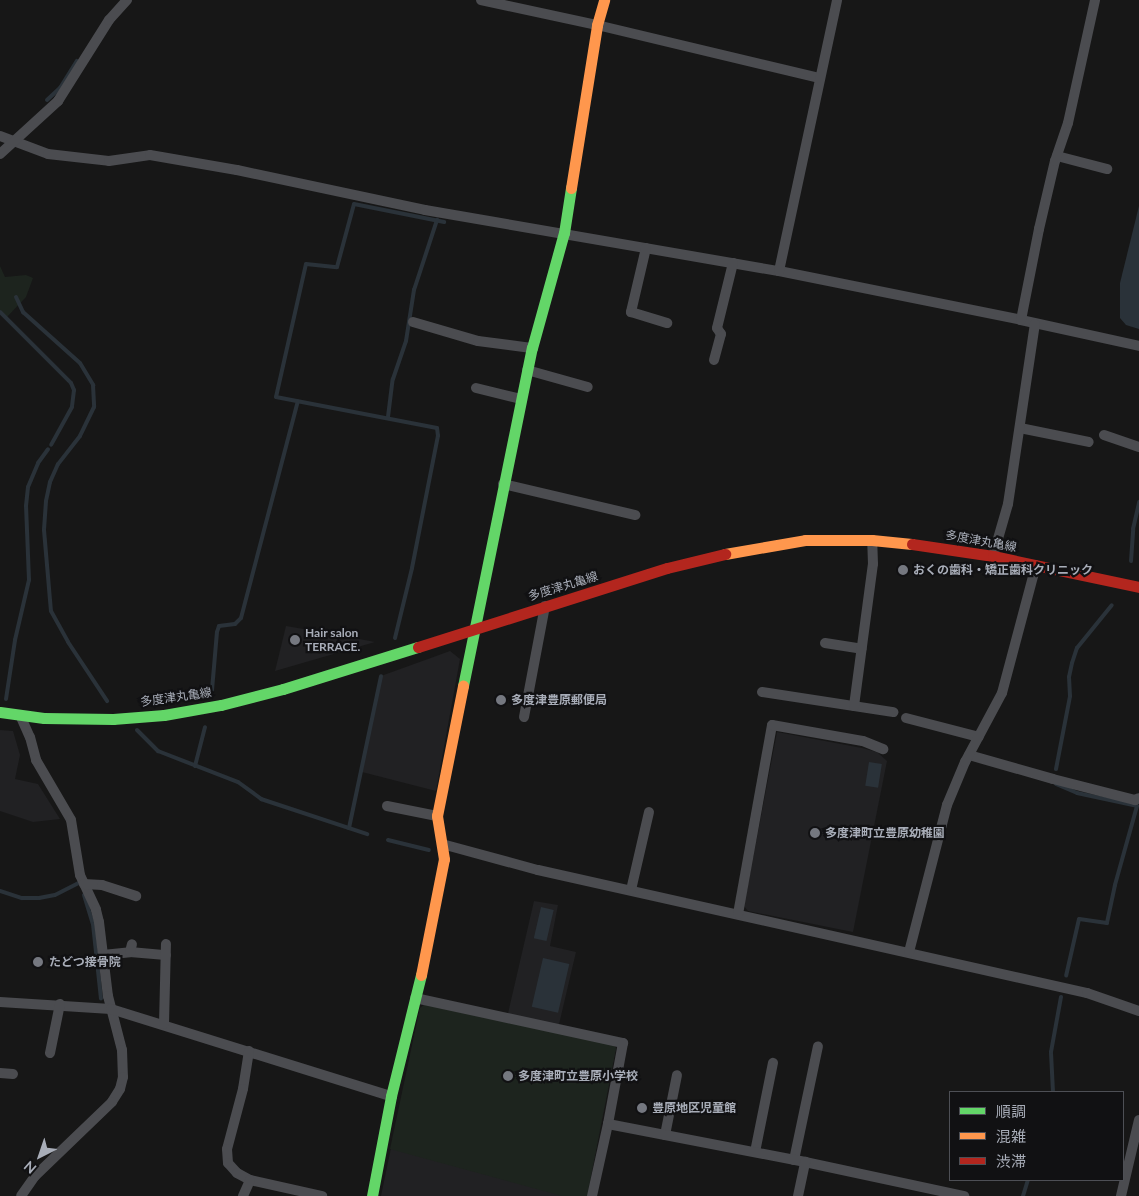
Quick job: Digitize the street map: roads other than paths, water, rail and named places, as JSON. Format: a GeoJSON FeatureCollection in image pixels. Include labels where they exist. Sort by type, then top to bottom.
{"type":"FeatureCollection","features":[{"type":"Feature","properties":{"kind":"street"},"geometry":{"type":"LineString","coordinates":[[0,154],[12,141],[58,101],[108,20],[127,0]]}},
{"type":"Feature","properties":{"kind":"street"},"geometry":{"type":"LineString","coordinates":[[481,0],[597,25],[819,78]]}},
{"type":"Feature","properties":{"kind":"street"},"geometry":{"type":"LineString","coordinates":[[372,1196],[391,1096],[440,883],[444,859],[437,816],[527,370],[564,233],[597,25],[604,0]]}},
{"type":"Feature","properties":{"kind":"street"},"geometry":{"type":"LineString","coordinates":[[779,271],[837,0]]}},
{"type":"Feature","properties":{"kind":"street"},"geometry":{"type":"LineString","coordinates":[[1021,320],[1038,229],[1057,156],[1068,123],[1095,0]]}},
{"type":"Feature","properties":{"kind":"street"},"geometry":{"type":"LineString","coordinates":[[0,136],[48,154],[109,161],[150,155],[237,170],[425,210],[779,271],[1139,346]]}},
{"type":"Feature","properties":{"kind":"street"},"geometry":{"type":"LineString","coordinates":[[1057,156],[1107,169]]}},
{"type":"Feature","properties":{"kind":"street"},"geometry":{"type":"LineString","coordinates":[[646,248],[631,312],[667,323]]}},
{"type":"Feature","properties":{"kind":"street"},"geometry":{"type":"LineString","coordinates":[[714,360],[720,334],[717,328],[733,263]]}},
{"type":"Feature","properties":{"kind":"street"},"geometry":{"type":"LineString","coordinates":[[413,322],[478,341],[532,348]]}},
{"type":"Feature","properties":{"kind":"street"},"geometry":{"type":"LineString","coordinates":[[993,556],[1008,504],[1035,324]]}},
{"type":"Feature","properties":{"kind":"street"},"geometry":{"type":"LineString","coordinates":[[527,370],[588,387]]}},
{"type":"Feature","properties":{"kind":"street"},"geometry":{"type":"LineString","coordinates":[[476,388],[521,399]]}},
{"type":"Feature","properties":{"kind":"street"},"geometry":{"type":"LineString","coordinates":[[1020,428],[1090,442]]}},
{"type":"Feature","properties":{"kind":"street"},"geometry":{"type":"LineString","coordinates":[[1104,435],[1139,447]]}},
{"type":"Feature","properties":{"kind":"street"},"geometry":{"type":"LineString","coordinates":[[503,484],[635,515]]}},
{"type":"Feature","properties":{"kind":"street","name":"多度津丸亀線"},"geometry":{"type":"LineString","coordinates":[[0,712],[20,715],[113,719],[164,715],[221,705],[283,689],[667,568],[739,550],[805,540],[872,540],[936,547],[993,556],[1139,587]]}},
{"type":"Feature","properties":{"kind":"street"},"geometry":{"type":"LineString","coordinates":[[854,706],[873,564],[872,540]]}},
{"type":"Feature","properties":{"kind":"street"},"geometry":{"type":"LineString","coordinates":[[909,952],[947,805],[969,755],[1002,693],[1036,565]]}},
{"type":"Feature","properties":{"kind":"street"},"geometry":{"type":"LineString","coordinates":[[524,717],[545,606]]}},
{"type":"Feature","properties":{"kind":"street"},"geometry":{"type":"LineString","coordinates":[[825,643],[862,649]]}},
{"type":"Feature","properties":{"kind":"street"},"geometry":{"type":"LineString","coordinates":[[762,692],[893,712]]}},
{"type":"Feature","properties":{"kind":"street"},"geometry":{"type":"LineString","coordinates":[[20,715],[30,737],[36,760],[71,820],[80,875],[96,910],[111,1009],[122,1050],[123,1077],[120,1089],[106,1109],[35,1176],[21,1196]]}},
{"type":"Feature","properties":{"kind":"street"},"geometry":{"type":"LineString","coordinates":[[906,718],[979,737]]}},
{"type":"Feature","properties":{"kind":"street"},"geometry":{"type":"LineString","coordinates":[[738,914],[772,725],[863,741],[883,749]]}},
{"type":"Feature","properties":{"kind":"street"},"geometry":{"type":"LineString","coordinates":[[969,755],[1135,800],[1139,798]]}},
{"type":"Feature","properties":{"kind":"street"},"geometry":{"type":"LineString","coordinates":[[387,806],[437,816]]}},
{"type":"Feature","properties":{"kind":"street"},"geometry":{"type":"LineString","coordinates":[[631,890],[649,812]]}},
{"type":"Feature","properties":{"kind":"street"},"geometry":{"type":"LineString","coordinates":[[442,844],[538,870],[909,952],[1087,994],[1139,1011]]}},
{"type":"Feature","properties":{"kind":"street"},"geometry":{"type":"LineString","coordinates":[[84,884],[102,885],[136,896]]}},
{"type":"Feature","properties":{"kind":"street"},"geometry":{"type":"LineString","coordinates":[[164,1024],[166,944]]}},
{"type":"Feature","properties":{"kind":"street"},"geometry":{"type":"LineString","coordinates":[[103,954],[131,948],[166,955]]}},
{"type":"Feature","properties":{"kind":"street"},"geometry":{"type":"LineString","coordinates":[[415,998],[623,1043],[592,1196]]}},
{"type":"Feature","properties":{"kind":"street"},"geometry":{"type":"LineString","coordinates":[[0,1002],[60,1004],[111,1009],[391,1096]]}},
{"type":"Feature","properties":{"kind":"street"},"geometry":{"type":"LineString","coordinates":[[50,1053],[60,1004]]}},
{"type":"Feature","properties":{"kind":"street"},"geometry":{"type":"LineString","coordinates":[[794,1160],[818,1046]]}},
{"type":"Feature","properties":{"kind":"street"},"geometry":{"type":"LineString","coordinates":[[249,1052],[243,1089],[227,1149],[228,1163],[237,1173],[250,1180],[322,1196]]}},
{"type":"Feature","properties":{"kind":"street"},"geometry":{"type":"LineString","coordinates":[[755,1152],[773,1063]]}},
{"type":"Feature","properties":{"kind":"street"},"geometry":{"type":"LineString","coordinates":[[0,1073],[13,1074]]}},
{"type":"Feature","properties":{"kind":"street"},"geometry":{"type":"LineString","coordinates":[[665,1135],[678,1075]]}},
{"type":"Feature","properties":{"kind":"street"},"geometry":{"type":"LineString","coordinates":[[1121,1196],[1139,1120]]}},
{"type":"Feature","properties":{"kind":"street"},"geometry":{"type":"LineString","coordinates":[[608,1124],[805,1162],[964,1196]]}},
{"type":"Feature","properties":{"kind":"street"},"geometry":{"type":"LineString","coordinates":[[798,1196],[805,1162]]}},
{"type":"Feature","properties":{"kind":"street"},"geometry":{"type":"LineString","coordinates":[[243,1196],[250,1180]]}},
{"type":"Feature","properties":{"kind":"waterway"},"geometry":{"type":"LineString","coordinates":[[47,100],[60,88],[77,61]]}},
{"type":"Feature","properties":{"kind":"waterway"},"geometry":{"type":"LineString","coordinates":[[395,638],[412,568],[438,436],[437,428],[276,397],[306,264],[337,267],[354,204],[444,222]]}},
{"type":"Feature","properties":{"kind":"waterway"},"geometry":{"type":"LineString","coordinates":[[388,417],[393,379],[406,341],[414,290],[437,220]]}},
{"type":"Feature","properties":{"kind":"waterway"},"geometry":{"type":"LineString","coordinates":[[16,297],[23,312],[80,363],[93,385],[94,407],[80,436],[58,464],[50,482],[46,501],[44,530],[51,611],[68,642],[107,701]]}},
{"type":"Feature","properties":{"kind":"waterway"},"geometry":{"type":"LineString","coordinates":[[0,312],[71,383],[74,390],[72,407],[51,445]]}},
{"type":"Feature","properties":{"kind":"waterway"},"geometry":{"type":"LineString","coordinates":[[212,690],[217,632],[219,626],[235,624],[241,618],[298,401]]}},
{"type":"Feature","properties":{"kind":"waterway"},"geometry":{"type":"LineString","coordinates":[[6,699],[15,640],[29,580],[26,506],[28,487],[38,463],[48,449]]}},
{"type":"Feature","properties":{"kind":"waterway"},"geometry":{"type":"LineString","coordinates":[[1131,561],[1133,529],[1139,502]]}},
{"type":"Feature","properties":{"kind":"waterway"},"geometry":{"type":"LineString","coordinates":[[1056,769],[1070,696],[1069,677],[1077,648],[1112,605]]}},
{"type":"Feature","properties":{"kind":"waterway"},"geometry":{"type":"LineString","coordinates":[[349,828],[381,676]]}},
{"type":"Feature","properties":{"kind":"waterway"},"geometry":{"type":"LineString","coordinates":[[195,766],[205,727]]}},
{"type":"Feature","properties":{"kind":"waterway"},"geometry":{"type":"LineString","coordinates":[[137,730],[158,751],[238,782],[261,799],[367,834]]}},
{"type":"Feature","properties":{"kind":"waterway"},"geometry":{"type":"LineString","coordinates":[[1056,784],[1077,793],[1137,806],[1115,885],[1107,923],[1079,919],[1066,976]]}},
{"type":"Feature","properties":{"kind":"waterway"},"geometry":{"type":"LineString","coordinates":[[388,840],[429,850]]}},
{"type":"Feature","properties":{"kind":"waterway"},"geometry":{"type":"LineString","coordinates":[[0,891],[22,898],[39,898],[55,895],[79,883]]}},
{"type":"Feature","properties":{"kind":"waterway"},"geometry":{"type":"LineString","coordinates":[[84,895],[93,924],[101,999]]}},
{"type":"Feature","properties":{"kind":"waterway"},"geometry":{"type":"LineString","coordinates":[[1053,1091],[1051,1052],[1061,997]]}},
{"type":"Feature","properties":{"kind":"waterway"},"geometry":{"type":"LineString","coordinates":[[1023,1196],[1028,1181]]}},
{"type":"Feature","properties":{"kind":"place","name":"おくの歯科・矯正歯科クリニック"},"geometry":{"type":"Point","coordinates":[903,570]}},
{"type":"Feature","properties":{"kind":"place","name":"Hair salon TERRACE."},"geometry":{"type":"Point","coordinates":[295,640]}},
{"type":"Feature","properties":{"kind":"place","name":"多度津豊原郵便局"},"geometry":{"type":"Point","coordinates":[501,700]}},
{"type":"Feature","properties":{"kind":"place","name":"多度津町立豊原幼稚園"},"geometry":{"type":"Point","coordinates":[815,833]}},
{"type":"Feature","properties":{"kind":"place","name":"たどつ接骨院"},"geometry":{"type":"Point","coordinates":[38,962]}},
{"type":"Feature","properties":{"kind":"place","name":"多度津町立豊原小学校"},"geometry":{"type":"Point","coordinates":[508,1076]}},
{"type":"Feature","properties":{"kind":"place","name":"豊原地区児童館"},"geometry":{"type":"Point","coordinates":[642,1108]}}]}
